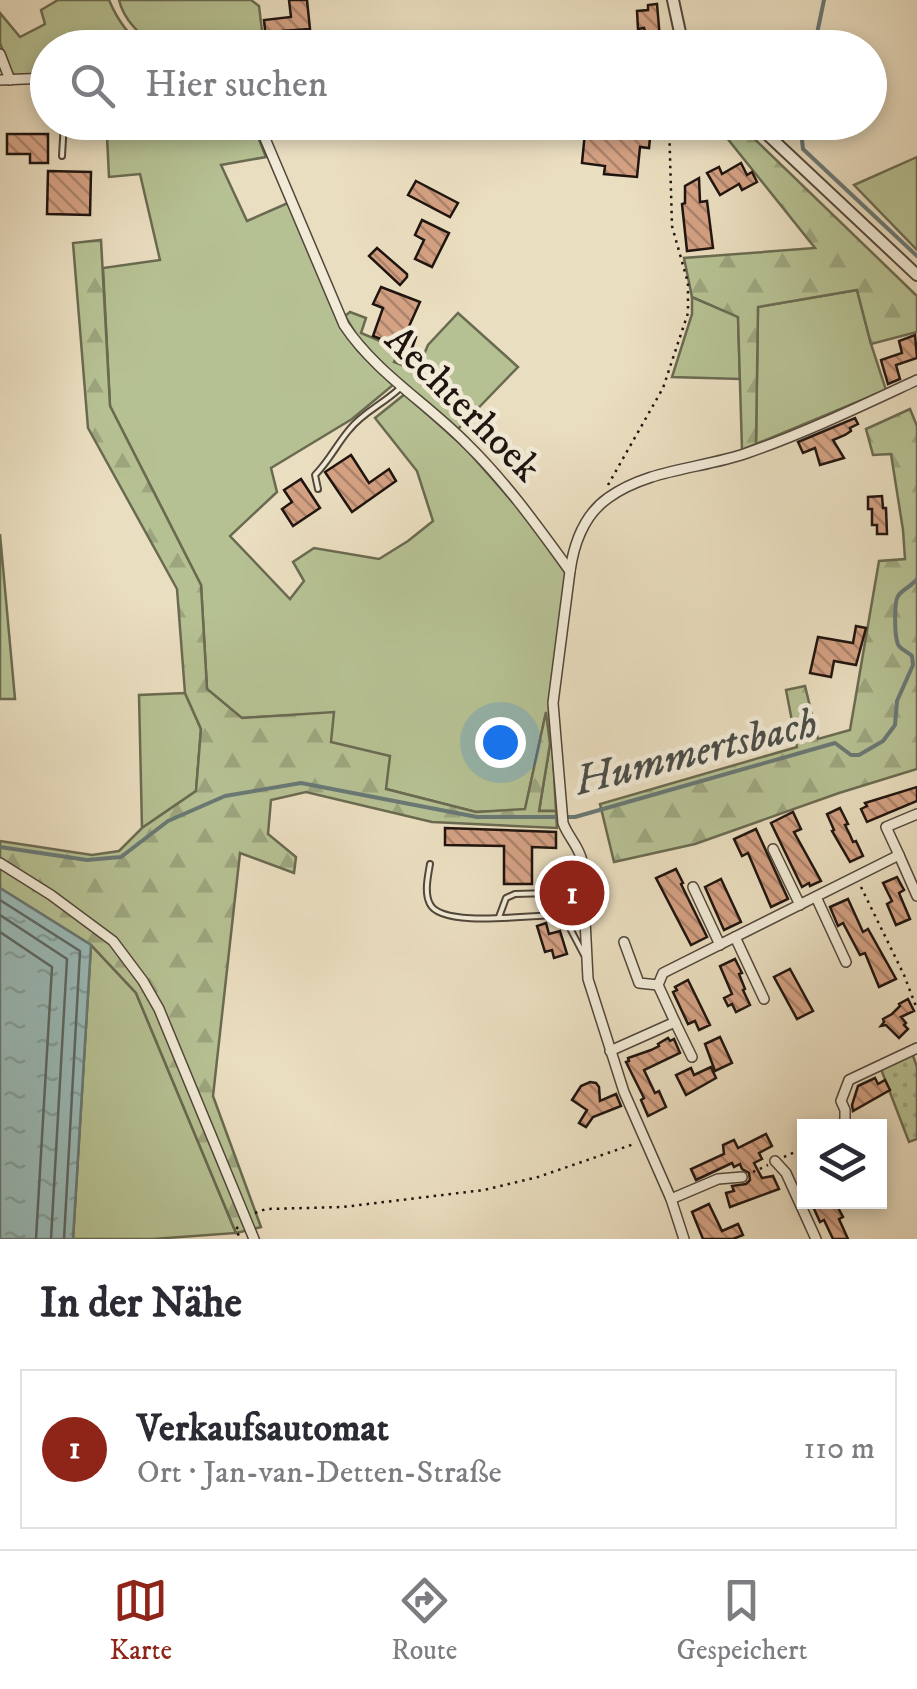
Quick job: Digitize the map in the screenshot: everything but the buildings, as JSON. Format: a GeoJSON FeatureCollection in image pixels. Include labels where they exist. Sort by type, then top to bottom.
{"type":"FeatureCollection","features":[{"type":"Feature","properties":{"kind":"street"},"geometry":{"type":"LineString","coordinates":[[673,0],[678,30]]}},
{"type":"Feature","properties":{"kind":"street"},"geometry":{"type":"LineString","coordinates":[[0,54],[5,80],[30,79]]}},
{"type":"Feature","properties":{"kind":"street","name":"Aechterhoek"},"geometry":{"type":"LineString","coordinates":[[266,140],[344,324],[360,348],[468,444],[528,513],[570,571]]}},
{"type":"Feature","properties":{"kind":"street"},"geometry":{"type":"LineString","coordinates":[[773,140],[917,275]]}},
{"type":"Feature","properties":{"kind":"street"},"geometry":{"type":"LineString","coordinates":[[684,1239],[624,1092],[588,978],[580,851],[563,823],[554,703],[574,545],[592,512],[645,479],[746,454],[917,380]]}},
{"type":"Feature","properties":{"kind":"street"},"geometry":{"type":"LineString","coordinates":[[917,814],[886,827],[917,896]]}},
{"type":"Feature","properties":{"kind":"street"},"geometry":{"type":"LineString","coordinates":[[774,849],[800,905]]}},
{"type":"Feature","properties":{"kind":"street"},"geometry":{"type":"LineString","coordinates":[[692,1057],[658,986],[662,973],[898,855]]}},
{"type":"Feature","properties":{"kind":"street"},"geometry":{"type":"LineString","coordinates":[[0,863],[113,942],[144,981],[159,1008],[254,1239]]}},
{"type":"Feature","properties":{"kind":"street"},"geometry":{"type":"LineString","coordinates":[[692,886],[720,945]]}},
{"type":"Feature","properties":{"kind":"street"},"geometry":{"type":"LineString","coordinates":[[816,897],[846,962]]}},
{"type":"Feature","properties":{"kind":"street"},"geometry":{"type":"LineString","coordinates":[[735,937],[764,999]]}},
{"type":"Feature","properties":{"kind":"street"},"geometry":{"type":"LineString","coordinates":[[624,942],[638,982],[658,986]]}},
{"type":"Feature","properties":{"kind":"street"},"geometry":{"type":"LineString","coordinates":[[610,1051],[675,1022]]}},
{"type":"Feature","properties":{"kind":"street"},"geometry":{"type":"LineString","coordinates":[[846,1119],[841,1101],[849,1080],[917,1048]]}},
{"type":"Feature","properties":{"kind":"street"},"geometry":{"type":"LineString","coordinates":[[776,1161],[786,1172],[816,1239]]}},
{"type":"Feature","properties":{"kind":"street"},"geometry":{"type":"LineString","coordinates":[[671,1200],[718,1179],[742,1177]]}},
{"type":"Feature","properties":{"kind":"lane"},"geometry":{"type":"LineString","coordinates":[[62,156],[63,140]]}},
{"type":"Feature","properties":{"kind":"lane"},"geometry":{"type":"LineString","coordinates":[[318,489],[315,475],[348,430],[402,386]]}},
{"type":"Feature","properties":{"kind":"lane"},"geometry":{"type":"LineString","coordinates":[[430,864],[428,902],[435,911],[456,918],[563,914]]}},
{"type":"Feature","properties":{"kind":"lane"},"geometry":{"type":"LineString","coordinates":[[499,917],[506,898],[550,893],[556,896],[587,959]]}},
{"type":"Feature","properties":{"kind":"lane"},"geometry":{"type":"LineString","coordinates":[[569,927],[585,925]]}},
{"type":"Feature","properties":{"kind":"path"},"geometry":{"type":"LineString","coordinates":[[592,512],[663,388],[688,313],[688,283],[672,226],[670,140]]}},
{"type":"Feature","properties":{"kind":"path"},"geometry":{"type":"LineString","coordinates":[[856,877],[917,1009]]}},
{"type":"Feature","properties":{"kind":"path"},"geometry":{"type":"LineString","coordinates":[[246,1216],[266,1210],[342,1207],[484,1190],[538,1178],[644,1140]]}},
{"type":"Feature","properties":{"kind":"green space"},"geometry":{"type":"Polygon","coordinates":[[[58,0],[109,0],[127,30],[33,30],[45,24],[41,10],[58,0]]]}},
{"type":"Feature","properties":{"kind":"green space"},"geometry":{"type":"Polygon","coordinates":[[[119,0],[251,0],[259,6],[262,30],[137,30],[119,0]]]}},
{"type":"Feature","properties":{"kind":"green space"},"geometry":{"type":"Polygon","coordinates":[[[0,13],[20,37],[30,32],[30,75],[12,76],[0,43],[0,13]]]}},
{"type":"Feature","properties":{"kind":"green space"},"geometry":{"type":"Polygon","coordinates":[[[107,140],[259,140],[266,157],[221,165],[247,221],[288,203],[341,328],[393,385],[352,419],[271,468],[277,492],[230,536],[290,599],[304,581],[293,562],[314,548],[379,559],[433,521],[417,471],[375,418],[405,394],[465,448],[527,518],[566,574],[550,701],[556,811],[539,811],[550,744],[545,717],[525,810],[476,812],[386,789],[330,742],[333,713],[241,718],[207,689],[201,585],[110,406],[103,268],[160,260],[140,174],[109,177],[107,140]]]}},
{"type":"Feature","properties":{"kind":"green space"},"geometry":{"type":"Polygon","coordinates":[[[729,140],[756,140],[917,296],[917,332],[871,344],[857,290],[758,307],[756,444],[742,450],[738,317],[692,297],[684,258],[815,248],[729,140]]]}},
{"type":"Feature","properties":{"kind":"green space"},"geometry":{"type":"Polygon","coordinates":[[[917,157],[917,250],[854,185],[917,157]]]}},
{"type":"Feature","properties":{"kind":"green space"},"geometry":{"type":"Polygon","coordinates":[[[101,240],[110,406],[201,585],[207,689],[242,718],[334,712],[331,742],[390,756],[386,789],[476,812],[525,809],[546,712],[550,744],[539,811],[556,811],[557,828],[432,822],[306,792],[271,800],[268,834],[296,857],[294,873],[240,853],[213,1096],[261,1227],[236,1233],[136,993],[91,945],[0,888],[0,841],[92,855],[119,851],[142,828],[196,791],[201,729],[185,693],[177,589],[88,428],[73,243],[101,240]]]}},
{"type":"Feature","properties":{"kind":"green space"},"geometry":{"type":"Polygon","coordinates":[[[857,290],[886,390],[756,444],[758,307],[857,290]]]}},
{"type":"Feature","properties":{"kind":"green space"},"geometry":{"type":"Polygon","coordinates":[[[692,297],[738,316],[740,379],[672,377],[692,314],[692,297]]]}},
{"type":"Feature","properties":{"kind":"green space"},"geometry":{"type":"Polygon","coordinates":[[[350,312],[366,318],[361,333],[399,349],[394,362],[417,371],[428,345],[458,313],[518,367],[457,430],[365,349],[345,316],[350,312]]]}},
{"type":"Feature","properties":{"kind":"green space"},"geometry":{"type":"Polygon","coordinates":[[[910,409],[917,426],[917,769],[695,844],[614,862],[600,804],[797,747],[786,690],[805,686],[818,739],[850,730],[879,561],[905,559],[891,454],[873,455],[866,429],[910,409]]]}},
{"type":"Feature","properties":{"kind":"green space"},"geometry":{"type":"Polygon","coordinates":[[[0,534],[15,699],[0,699],[0,534]]]}},
{"type":"Feature","properties":{"kind":"green space"},"geometry":{"type":"Polygon","coordinates":[[[185,693],[201,729],[196,791],[142,828],[139,695],[185,693]]]}},
{"type":"Feature","properties":{"kind":"green space"},"geometry":{"type":"Polygon","coordinates":[[[91,945],[136,993],[236,1233],[73,1239],[91,945]]]}},
{"type":"Feature","properties":{"kind":"green space"},"geometry":{"type":"Polygon","coordinates":[[[912,1053],[917,1067],[917,1139],[909,1142],[881,1069],[912,1053]]]}},
{"type":"Feature","properties":{"kind":"water"},"geometry":{"type":"Polygon","coordinates":[[[0,888],[91,945],[73,1239],[0,1239],[0,888]]]}},
{"type":"Feature","properties":{"kind":"waterway","name":"Hummertsbach"},"geometry":{"type":"LineString","coordinates":[[818,30],[824,0]]}},
{"type":"Feature","properties":{"kind":"waterway","name":"Hummertsbach"},"geometry":{"type":"LineString","coordinates":[[802,140],[803,149],[917,256]]}},
{"type":"Feature","properties":{"kind":"waterway","name":"Hummertsbach"},"geometry":{"type":"LineString","coordinates":[[0,847],[87,860],[121,857],[168,821],[225,796],[301,783],[477,817],[575,817],[835,743],[851,755],[859,755],[883,741],[895,725],[897,701],[913,665],[912,656],[897,642],[896,605],[898,596],[917,579]]}},
{"type":"Feature","properties":{"kind":"place","name":"Verkaufsautomat"},"geometry":{"type":"Point","coordinates":[572,893]}}]}
